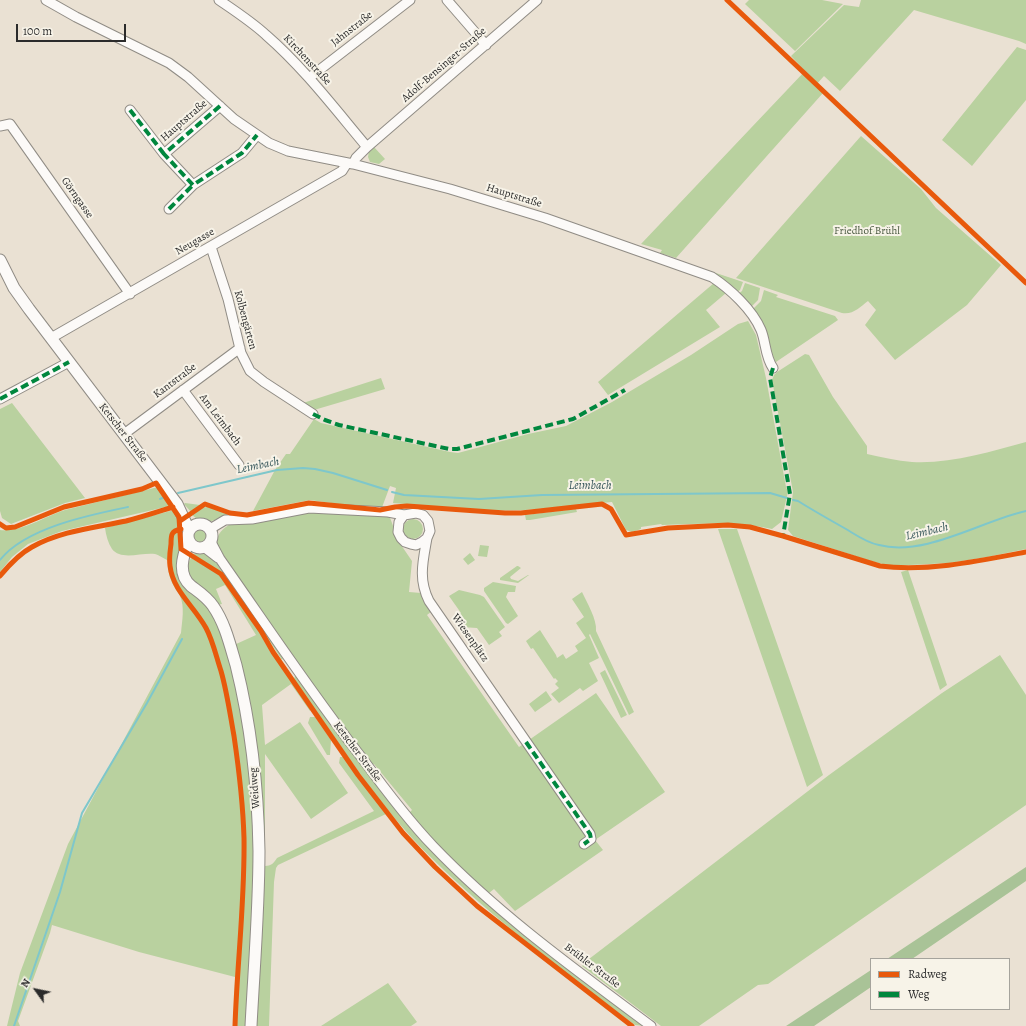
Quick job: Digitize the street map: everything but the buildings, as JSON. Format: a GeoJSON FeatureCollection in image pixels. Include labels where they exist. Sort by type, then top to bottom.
{"type":"FeatureCollection","features":[{"type":"Feature","properties":{"kind":"main road","name":"Ketscher Straße"},"geometry":{"type":"LineString","coordinates":[[0,260],[14,288],[194,527]]}},
{"type":"Feature","properties":{"kind":"main road"},"geometry":{"type":"LineString","coordinates":[[202,524],[210,529],[212,537],[200,545],[187,538],[194,527],[202,524]]}},
{"type":"Feature","properties":{"kind":"main road","name":"Weidweg"},"geometry":{"type":"LineString","coordinates":[[200,545],[182,559],[182,569],[186,580],[208,599],[222,621],[235,664],[248,721],[254,767],[258,852],[251,1026]]}},
{"type":"Feature","properties":{"kind":"street","name":"Hauptstraße"},"geometry":{"type":"LineString","coordinates":[[46,0],[71,15],[169,63],[188,77],[234,119],[257,135],[288,151],[350,164],[468,194],[545,218],[706,274],[726,286],[735,294],[749,312],[761,330],[770,364],[773,368]]}},
{"type":"Feature","properties":{"kind":"street","name":"Kirchenstraße"},"geometry":{"type":"LineString","coordinates":[[219,0],[265,34],[309,78],[367,147]]}},
{"type":"Feature","properties":{"kind":"street","name":"Jahnstraße"},"geometry":{"type":"LineString","coordinates":[[309,78],[410,0]]}},
{"type":"Feature","properties":{"kind":"street"},"geometry":{"type":"LineString","coordinates":[[447,0],[486,45]]}},
{"type":"Feature","properties":{"kind":"street","name":"Adolf-Bensinger-Straße"},"geometry":{"type":"LineString","coordinates":[[367,147],[537,0]]}},
{"type":"Feature","properties":{"kind":"street","name":"Hauptstraße"},"geometry":{"type":"LineString","coordinates":[[164,154],[220,106]]}},
{"type":"Feature","properties":{"kind":"street","name":"Hauptstraße"},"geometry":{"type":"LineString","coordinates":[[130,110],[164,154],[193,185]]}},
{"type":"Feature","properties":{"kind":"street","name":"Görngasse"},"geometry":{"type":"LineString","coordinates":[[0,126],[10,124],[130,294]]}},
{"type":"Feature","properties":{"kind":"street"},"geometry":{"type":"LineString","coordinates":[[169,209],[193,185],[242,153],[257,135]]}},
{"type":"Feature","properties":{"kind":"street","name":"Neugasse"},"geometry":{"type":"LineString","coordinates":[[51,338],[342,171],[367,147]]}},
{"type":"Feature","properties":{"kind":"street","name":"Kolbengärten"},"geometry":{"type":"LineString","coordinates":[[211,247],[224,285],[240,348],[250,371],[313,414]]}},
{"type":"Feature","properties":{"kind":"street","name":"Kantstraße"},"geometry":{"type":"LineString","coordinates":[[124,434],[240,348]]}},
{"type":"Feature","properties":{"kind":"street"},"geometry":{"type":"LineString","coordinates":[[0,399],[69,362]]}},
{"type":"Feature","properties":{"kind":"street","name":"Am Leimbach"},"geometry":{"type":"LineString","coordinates":[[183,390],[239,465]]}},
{"type":"Feature","properties":{"kind":"street","name":"Wiesenplätz"},"geometry":{"type":"LineString","coordinates":[[210,529],[225,520],[252,519],[309,508],[388,512],[404,515],[416,513],[422,515],[428,521],[430,526],[422,573],[425,593],[429,601],[590,834],[590,842]]}},
{"type":"Feature","properties":{"kind":"street"},"geometry":{"type":"LineString","coordinates":[[404,515],[399,522],[398,532],[401,538],[405,542],[416,545],[427,538]]}},
{"type":"Feature","properties":{"kind":"street","name":"Ketscher Straße"},"geometry":{"type":"LineString","coordinates":[[200,545],[220,559],[338,726],[404,814],[475,887],[519,924]]}},
{"type":"Feature","properties":{"kind":"street","name":"Brühler Straße"},"geometry":{"type":"LineString","coordinates":[[519,924],[651,1026]]}},
{"type":"Feature","properties":{"kind":"green space"},"geometry":{"type":"Polygon","coordinates":[[[749,0],[822,0],[843,4],[795,51],[745,4],[749,0]]]}},
{"type":"Feature","properties":{"kind":"green space"},"geometry":{"type":"Polygon","coordinates":[[[861,0],[1026,0],[1026,44],[914,10],[840,91],[824,76],[815,86],[823,93],[676,258],[660,253],[662,250],[641,244],[805,71],[791,56],[844,5],[859,7],[861,0]]]}},
{"type":"Feature","properties":{"kind":"green space"},"geometry":{"type":"Polygon","coordinates":[[[1017,47],[1026,50],[1026,100],[972,166],[942,140],[1017,47]]]}},
{"type":"Feature","properties":{"kind":"green space","name":"Friedhof Brühl"},"geometry":{"type":"Polygon","coordinates":[[[861,136],[921,189],[936,208],[1001,265],[967,305],[895,360],[865,325],[876,310],[868,301],[853,312],[842,313],[736,278],[861,136]]]}},
{"type":"Feature","properties":{"kind":"green space"},"geometry":{"type":"Polygon","coordinates":[[[374,147],[385,159],[379,164],[370,162],[368,157],[369,151],[374,147]]]}},
{"type":"Feature","properties":{"kind":"green space"},"geometry":{"type":"Polygon","coordinates":[[[707,270],[743,282],[740,290],[737,292],[707,272],[707,270]]]}},
{"type":"Feature","properties":{"kind":"green space"},"geometry":{"type":"Polygon","coordinates":[[[714,283],[726,293],[706,310],[720,327],[608,395],[598,382],[714,283]]]}},
{"type":"Feature","properties":{"kind":"green space"},"geometry":{"type":"Polygon","coordinates":[[[745,283],[760,288],[758,300],[751,307],[738,294],[742,291],[745,283]]]}},
{"type":"Feature","properties":{"kind":"green space"},"geometry":{"type":"Polygon","coordinates":[[[764,290],[778,295],[776,297],[835,316],[838,320],[776,362],[771,359],[752,310],[761,301],[764,290]]]}},
{"type":"Feature","properties":{"kind":"green space"},"geometry":{"type":"Polygon","coordinates":[[[748,321],[756,335],[766,378],[788,492],[781,522],[772,529],[758,526],[731,524],[661,524],[641,527],[641,529],[632,532],[626,530],[612,502],[525,510],[486,511],[393,503],[396,488],[390,486],[381,510],[310,500],[253,511],[275,470],[286,454],[290,454],[314,419],[321,423],[458,453],[528,434],[566,426],[612,402],[691,355],[738,324],[748,321]]]}},
{"type":"Feature","properties":{"kind":"green space"},"geometry":{"type":"Polygon","coordinates":[[[805,354],[809,355],[833,397],[867,446],[867,454],[912,462],[941,461],[998,450],[1026,442],[1026,549],[949,563],[890,566],[793,536],[788,530],[793,492],[772,380],[777,372],[805,354]]]}},
{"type":"Feature","properties":{"kind":"green space"},"geometry":{"type":"Polygon","coordinates":[[[381,378],[385,389],[314,410],[303,403],[381,378]]]}},
{"type":"Feature","properties":{"kind":"green space"},"geometry":{"type":"Polygon","coordinates":[[[12,403],[85,498],[65,503],[11,524],[2,518],[0,511],[0,409],[12,403]]]}},
{"type":"Feature","properties":{"kind":"green space"},"geometry":{"type":"Polygon","coordinates":[[[158,487],[170,506],[62,531],[28,544],[12,557],[0,572],[0,530],[17,529],[65,510],[158,487]]]}},
{"type":"Feature","properties":{"kind":"green space"},"geometry":{"type":"Polygon","coordinates":[[[185,503],[200,505],[191,512],[184,504],[185,503]]]}},
{"type":"Feature","properties":{"kind":"green space"},"geometry":{"type":"Polygon","coordinates":[[[207,507],[229,515],[209,522],[197,519],[192,515],[201,508],[207,507]]]}},
{"type":"Feature","properties":{"kind":"green space"},"geometry":{"type":"Polygon","coordinates":[[[576,509],[577,512],[530,520],[526,520],[525,515],[576,509]]]}},
{"type":"Feature","properties":{"kind":"green space"},"geometry":{"type":"Polygon","coordinates":[[[174,510],[179,520],[179,551],[181,553],[178,561],[200,597],[216,618],[234,672],[248,748],[255,842],[247,1026],[234,1026],[235,977],[139,952],[52,925],[18,1021],[20,1026],[7,1026],[20,973],[68,844],[181,633],[183,614],[182,600],[170,579],[168,568],[169,561],[155,554],[121,555],[116,553],[109,544],[105,528],[174,510]]]}},
{"type":"Feature","properties":{"kind":"green space"},"geometry":{"type":"Polygon","coordinates":[[[309,511],[389,515],[399,542],[412,561],[409,592],[421,593],[432,611],[427,615],[519,747],[596,693],[665,792],[595,840],[603,850],[515,911],[494,889],[489,893],[449,857],[409,813],[412,810],[374,764],[371,765],[272,628],[217,544],[218,537],[221,532],[225,527],[232,523],[309,511]]]}},
{"type":"Feature","properties":{"kind":"green space"},"geometry":{"type":"Polygon","coordinates":[[[413,519],[420,522],[423,529],[420,536],[413,539],[406,536],[403,529],[406,522],[413,519]]]}},
{"type":"Feature","properties":{"kind":"green space"},"geometry":{"type":"Polygon","coordinates":[[[718,529],[737,529],[823,775],[807,787],[718,529]]]}},
{"type":"Feature","properties":{"kind":"green space"},"geometry":{"type":"Polygon","coordinates":[[[202,530],[205,531],[205,541],[198,542],[195,541],[194,534],[195,531],[202,530]]]}},
{"type":"Feature","properties":{"kind":"green space"},"geometry":{"type":"Polygon","coordinates":[[[480,545],[489,546],[487,557],[478,556],[480,545]]]}},
{"type":"Feature","properties":{"kind":"green space"},"geometry":{"type":"Polygon","coordinates":[[[197,552],[202,552],[211,556],[283,655],[282,660],[222,573],[193,555],[197,552]]]}},
{"type":"Feature","properties":{"kind":"green space"},"geometry":{"type":"Polygon","coordinates":[[[470,553],[475,560],[468,565],[463,559],[470,553]]]}},
{"type":"Feature","properties":{"kind":"green space"},"geometry":{"type":"Polygon","coordinates":[[[191,558],[220,576],[260,631],[264,641],[310,709],[310,711],[291,684],[262,705],[265,745],[300,722],[348,793],[311,819],[265,754],[265,850],[259,768],[251,710],[234,645],[256,635],[225,585],[216,589],[222,604],[217,605],[195,584],[189,576],[188,571],[188,564],[191,558]]]}},
{"type":"Feature","properties":{"kind":"green space"},"geometry":{"type":"Polygon","coordinates":[[[517,566],[521,568],[510,577],[511,579],[518,581],[529,575],[518,583],[500,580],[500,578],[517,566]]]}},
{"type":"Feature","properties":{"kind":"green space"},"geometry":{"type":"Polygon","coordinates":[[[908,570],[947,685],[940,690],[901,572],[908,570]]]}},
{"type":"Feature","properties":{"kind":"green space"},"geometry":{"type":"Polygon","coordinates":[[[493,582],[516,586],[515,592],[508,592],[506,597],[518,616],[508,624],[484,591],[484,588],[493,582]]]}},
{"type":"Feature","properties":{"kind":"green space"},"geometry":{"type":"Polygon","coordinates":[[[459,590],[484,597],[505,627],[499,632],[502,636],[489,645],[477,628],[462,627],[455,617],[461,613],[449,596],[459,590]]]}},
{"type":"Feature","properties":{"kind":"green space"},"geometry":{"type":"Polygon","coordinates":[[[582,592],[593,616],[596,631],[634,712],[629,715],[590,634],[589,635],[599,658],[589,663],[598,681],[583,691],[580,688],[559,703],[551,694],[559,688],[555,684],[558,681],[555,678],[554,679],[533,648],[531,649],[526,641],[540,630],[557,658],[563,654],[566,659],[578,651],[575,646],[586,638],[576,623],[584,617],[572,599],[582,592]]]}},
{"type":"Feature","properties":{"kind":"green space"},"geometry":{"type":"Polygon","coordinates":[[[1000,655],[1026,695],[1026,805],[768,984],[758,985],[699,1026],[661,1026],[582,966],[589,959],[829,775],[942,693],[1000,655]]]}},
{"type":"Feature","properties":{"kind":"green space"},"geometry":{"type":"Polygon","coordinates":[[[605,670],[627,715],[621,718],[600,673],[605,670]]]}},
{"type":"Feature","properties":{"kind":"green space"},"geometry":{"type":"Polygon","coordinates":[[[295,676],[298,677],[350,750],[411,829],[451,870],[645,1026],[635,1025],[519,936],[463,888],[411,837],[395,819],[350,760],[294,679],[295,676]]]}},
{"type":"Feature","properties":{"kind":"green space"},"geometry":{"type":"Polygon","coordinates":[[[546,691],[552,700],[535,712],[529,704],[546,691]]]}},
{"type":"Feature","properties":{"kind":"green space"},"geometry":{"type":"Polygon","coordinates":[[[310,717],[315,717],[331,740],[330,755],[327,755],[308,723],[310,717]]]}},
{"type":"Feature","properties":{"kind":"green space"},"geometry":{"type":"Polygon","coordinates":[[[340,757],[344,757],[386,814],[278,865],[276,868],[274,882],[269,1026],[256,1026],[265,866],[272,864],[277,858],[374,811],[339,763],[340,757]]]}},
{"type":"Feature","properties":{"kind":"green space"},"geometry":{"type":"Polygon","coordinates":[[[1026,867],[1026,881],[913,958],[889,958],[1026,867]]]}},
{"type":"Feature","properties":{"kind":"green space"},"geometry":{"type":"Polygon","coordinates":[[[870,971],[870,988],[814,1026],[786,1026],[870,971]]]}},
{"type":"Feature","properties":{"kind":"green space"},"geometry":{"type":"Polygon","coordinates":[[[388,983],[417,1022],[411,1026],[321,1026],[388,983]]]}},
{"type":"Feature","properties":{"kind":"waterway","name":"Leimbach"},"geometry":{"type":"LineString","coordinates":[[178,493],[277,470],[303,468],[333,473],[387,490]]}},
{"type":"Feature","properties":{"kind":"waterway","name":"Leimbach"},"geometry":{"type":"LineString","coordinates":[[392,492],[404,495],[479,499],[542,495],[770,493],[787,498]]}},
{"type":"Feature","properties":{"kind":"waterway","name":"Leimbach"},"geometry":{"type":"LineString","coordinates":[[160,499],[165,497]]}},
{"type":"Feature","properties":{"kind":"waterway","name":"Leimbach"},"geometry":{"type":"LineString","coordinates":[[793,500],[798,501],[866,541],[879,545],[897,547],[915,546],[934,542],[1026,511]]}},
{"type":"Feature","properties":{"kind":"waterway","name":"Leimbach"},"geometry":{"type":"LineString","coordinates":[[0,560],[11,549],[25,539],[41,531],[59,524],[95,514],[128,507]]}},
{"type":"Feature","properties":{"kind":"waterway"},"geometry":{"type":"LineString","coordinates":[[14,1026],[60,892],[82,813],[147,703],[182,639]]}},
{"type":"Feature","properties":{"kind":"marked path"},"geometry":{"type":"LineString","coordinates":[[220,106],[164,154],[193,185],[242,153],[257,135]]}},
{"type":"Feature","properties":{"kind":"marked path"},"geometry":{"type":"LineString","coordinates":[[130,110],[164,154]]}},
{"type":"Feature","properties":{"kind":"marked path"},"geometry":{"type":"LineString","coordinates":[[169,209],[193,185]]}},
{"type":"Feature","properties":{"kind":"marked path"},"geometry":{"type":"LineString","coordinates":[[0,399],[69,362]]}},
{"type":"Feature","properties":{"kind":"marked path"},"geometry":{"type":"LineString","coordinates":[[773,368],[770,378],[790,494],[783,536]]}},
{"type":"Feature","properties":{"kind":"marked path"},"geometry":{"type":"LineString","coordinates":[[313,414],[339,425],[449,449],[457,449],[573,419],[625,390]]}},
{"type":"Feature","properties":{"kind":"marked path"},"geometry":{"type":"LineString","coordinates":[[526,742],[590,834],[591,839],[584,844]]}},
{"type":"Feature","properties":{"kind":"cycle path"},"geometry":{"type":"LineString","coordinates":[[727,0],[1026,283]]}},
{"type":"Feature","properties":{"kind":"cycle path"},"geometry":{"type":"LineString","coordinates":[[0,524],[6,528],[15,527],[64,507],[142,489],[156,483],[179,517],[181,549],[221,574],[358,775],[403,833],[435,867],[477,906],[632,1026]]}},
{"type":"Feature","properties":{"kind":"cycle path"},"geometry":{"type":"LineString","coordinates":[[180,521],[205,504],[230,513],[247,515],[309,503],[380,510],[407,506],[505,513],[521,513],[602,504],[611,509],[626,535],[668,528],[728,525],[750,527],[880,566],[916,568],[934,567],[1026,552]]}},
{"type":"Feature","properties":{"kind":"cycle path"},"geometry":{"type":"LineString","coordinates":[[0,576],[23,553],[32,547],[54,537],[126,521],[173,507]]}},
{"type":"Feature","properties":{"kind":"cycle path"},"geometry":{"type":"LineString","coordinates":[[181,529],[173,532],[172,536],[170,561],[172,575],[175,583],[201,620],[211,638],[223,679],[228,703],[234,736],[240,787],[244,838],[244,862],[235,1026]]}}]}
